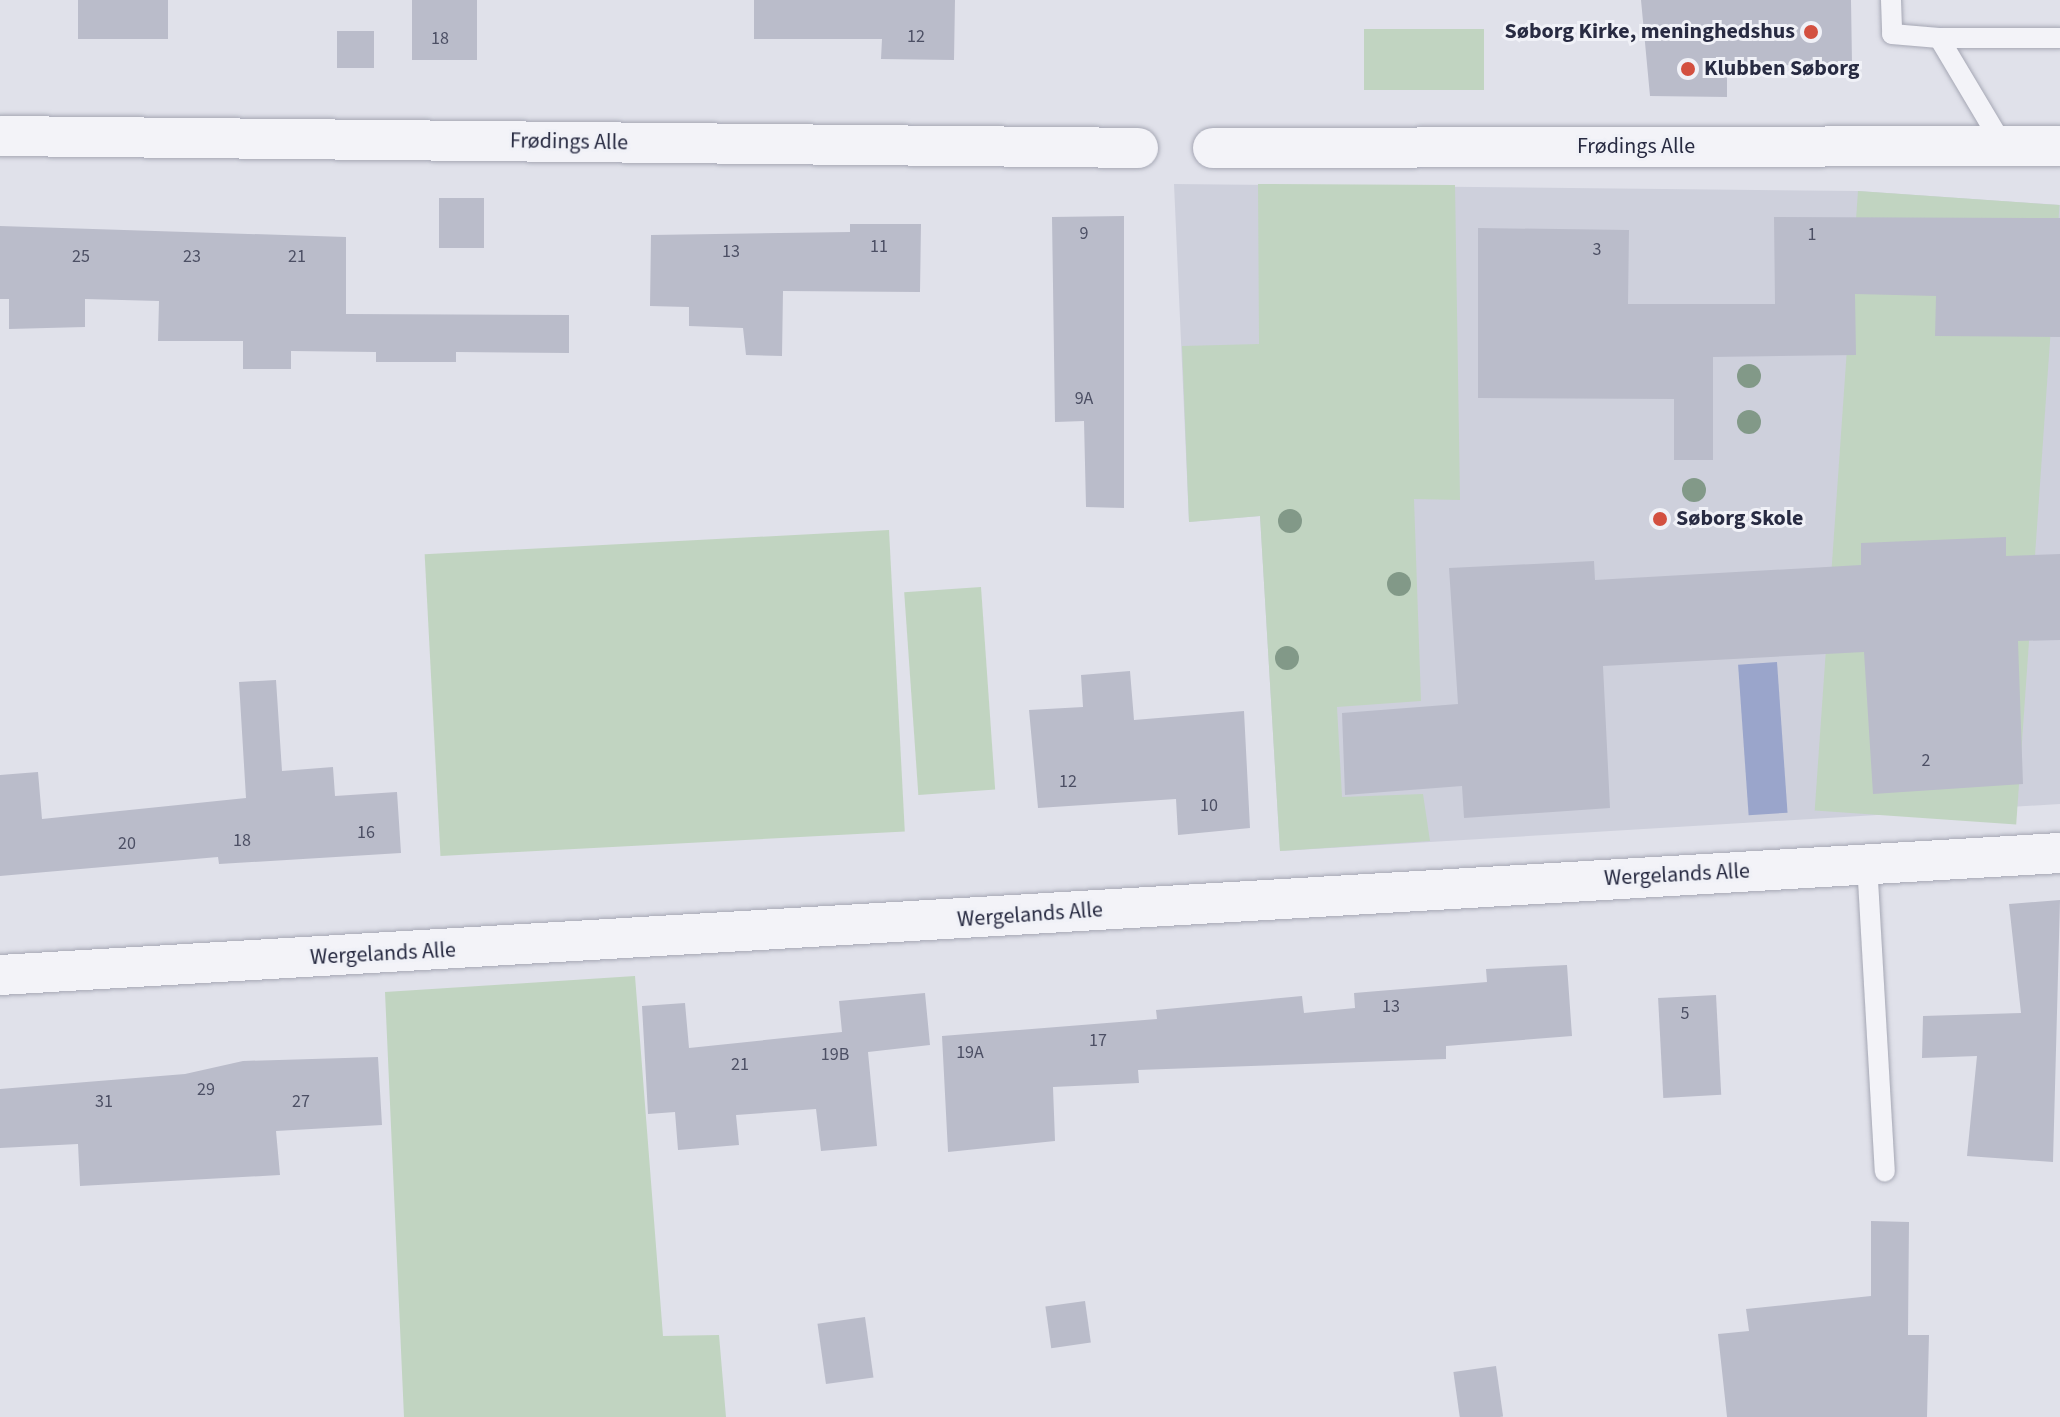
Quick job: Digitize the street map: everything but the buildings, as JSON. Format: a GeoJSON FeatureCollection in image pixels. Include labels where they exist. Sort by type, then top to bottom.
{"type":"FeatureCollection","features":[{"type":"Feature","properties":{"kind":"street","name":"Frødings Alle"},"geometry":{"type":"LineString","coordinates":[[0,136],[1138,148]]}},
{"type":"Feature","properties":{"kind":"street","name":"Frødings Alle"},"geometry":{"type":"LineString","coordinates":[[1213,148],[2060,146]]}},
{"type":"Feature","properties":{"kind":"street","name":"Wergelands Alle"},"geometry":{"type":"LineString","coordinates":[[0,975],[2060,853]]}},
{"type":"Feature","properties":{"kind":"lane"},"geometry":{"type":"LineString","coordinates":[[1891,0],[1892,34],[1939,38],[2060,38]]}},
{"type":"Feature","properties":{"kind":"lane"},"geometry":{"type":"LineString","coordinates":[[1939,38],[2004,147]]}},
{"type":"Feature","properties":{"kind":"lane"},"geometry":{"type":"LineString","coordinates":[[1867,863],[1885,1171]]}},
{"type":"Feature","properties":{"kind":"shaded area","name":"Søborg Skole"},"geometry":{"type":"Polygon","coordinates":[[[1174,184],[1858,191],[2060,205],[2060,804],[1280,851],[1260,516],[1189,522],[1174,184]]]}},
{"type":"Feature","properties":{"kind":"green space"},"geometry":{"type":"Polygon","coordinates":[[[1364,29],[1484,29],[1484,90],[1364,90],[1364,29]]]}},
{"type":"Feature","properties":{"kind":"green space"},"geometry":{"type":"Polygon","coordinates":[[[1258,184],[1455,185],[1460,500],[1414,499],[1421,701],[1337,707],[1342,797],[1423,794],[1430,841],[1280,851],[1260,516],[1189,522],[1182,346],[1259,344],[1258,184]]]}},
{"type":"Feature","properties":{"kind":"green space"},"geometry":{"type":"Polygon","coordinates":[[[1858,191],[2060,205],[2016,825],[1815,810],[1858,191]]]}},
{"type":"Feature","properties":{"kind":"green space"},"geometry":{"type":"Polygon","coordinates":[[[889,530],[905,832],[440,856],[425,554],[889,530]]]}},
{"type":"Feature","properties":{"kind":"green space"},"geometry":{"type":"Polygon","coordinates":[[[981,587],[995,790],[918,795],[904,592],[981,587]]]}},
{"type":"Feature","properties":{"kind":"green space"},"geometry":{"type":"Polygon","coordinates":[[[635,976],[663,1336],[719,1335],[726,1417],[404,1417],[385,992],[635,976]]]}},
{"type":"Feature","properties":{"kind":"water"},"geometry":{"type":"Polygon","coordinates":[[[1777,662],[1788,813],[1749,815],[1738,665],[1777,662]]]}},
{"type":"Feature","properties":{"kind":"place","name":"Søborg Kirke, meninghedshus"},"geometry":{"type":"Point","coordinates":[1811,32]}},
{"type":"Feature","properties":{"kind":"place","name":"Klubben Søborg"},"geometry":{"type":"Point","coordinates":[1688,69]}},
{"type":"Feature","properties":{"kind":"place","name":"Søborg Skole"},"geometry":{"type":"Point","coordinates":[1660,519]}}]}
